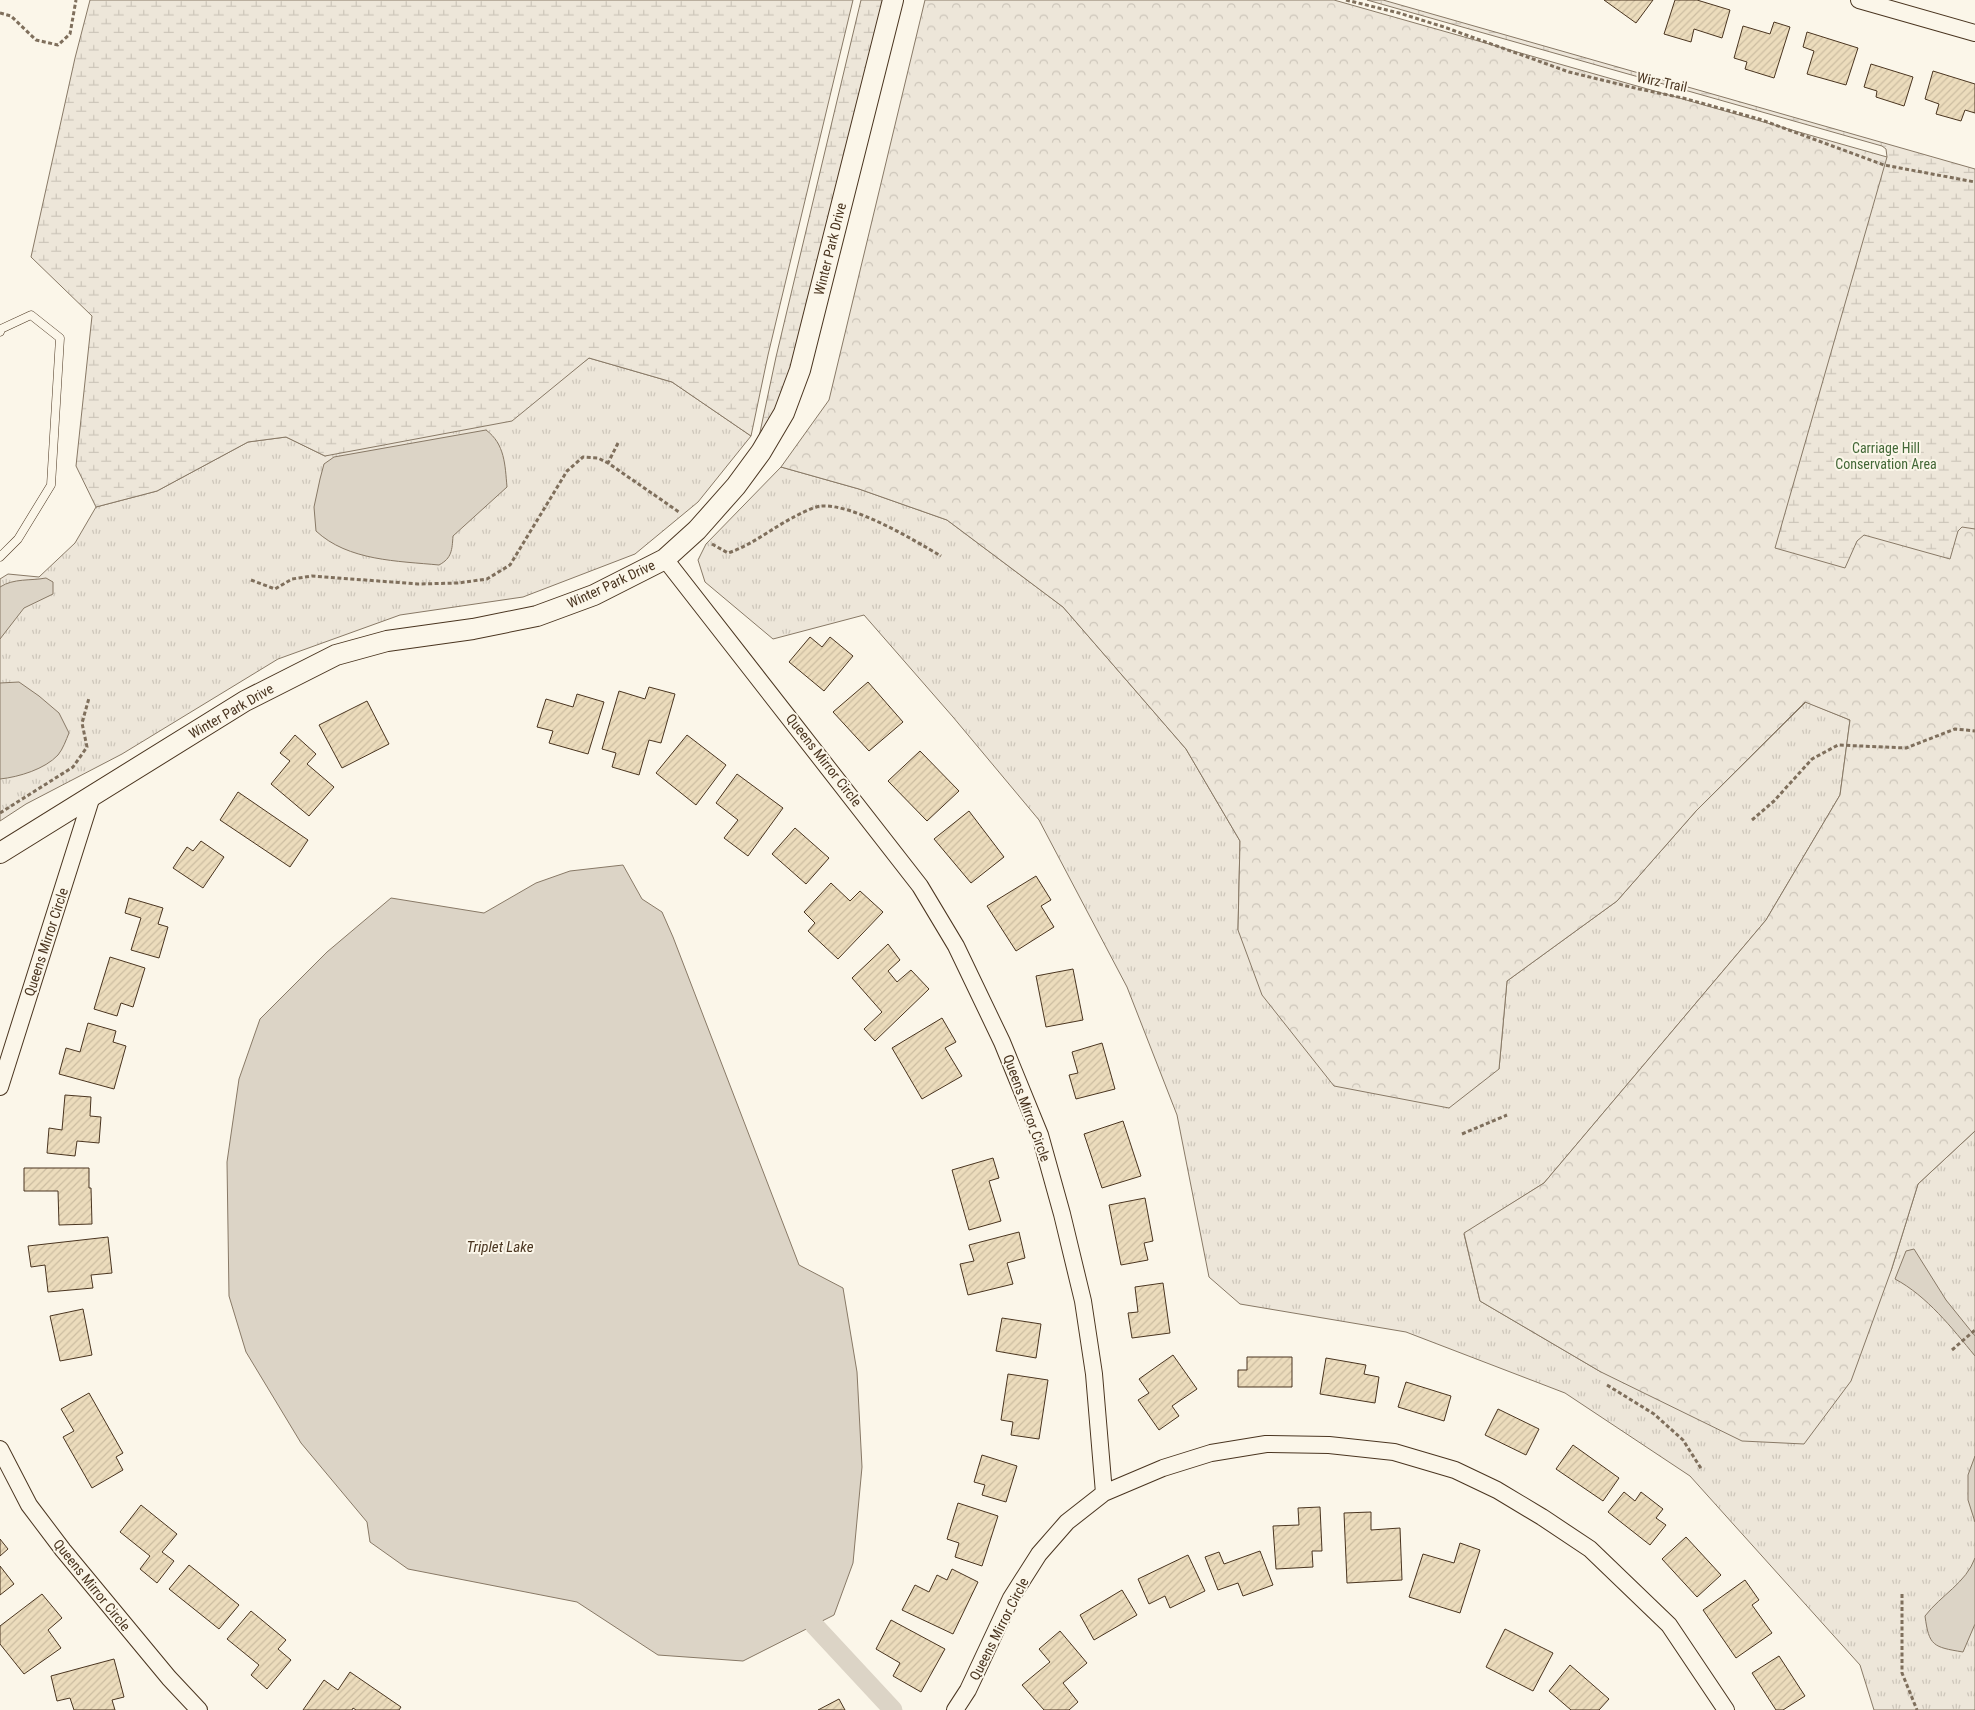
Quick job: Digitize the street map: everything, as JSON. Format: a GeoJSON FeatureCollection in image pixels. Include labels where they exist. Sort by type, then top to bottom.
{"type":"FeatureCollection","features":[{"type":"Feature","properties":{"kind":"street","name":"Winter Park Drive"},"geometry":{"type":"LineString","coordinates":[[0,853],[244,701],[336,655],[387,641],[473,630],[537,616],[594,595],[665,559],[698,530],[736,486],[761,452],[784,412],[800,370],[892,0]]}},
{"type":"Feature","properties":{"kind":"street"},"geometry":{"type":"LineString","coordinates":[[1859,0],[1975,34]]}},
{"type":"Feature","properties":{"kind":"street","name":"Queens Mirror Circle"},"geometry":{"type":"LineString","coordinates":[[665,559],[920,886],[956,946],[1002,1042],[1040,1135],[1062,1214],[1083,1301],[1094,1374],[1104,1493],[1067,1522],[1039,1554],[1011,1598],[968,1690],[955,1710]]}},
{"type":"Feature","properties":{"kind":"street","name":"Queens Mirror Circle"},"geometry":{"type":"LineString","coordinates":[[0,1087],[92,796]]}},
{"type":"Feature","properties":{"kind":"street"},"geometry":{"type":"LineString","coordinates":[[1104,1493],[1163,1468],[1211,1452],[1266,1444],[1329,1445],[1394,1452],[1455,1470],[1497,1490],[1590,1549],[1669,1625],[1726,1710]]}},
{"type":"Feature","properties":{"kind":"street","name":"Queens Mirror Circle"},"geometry":{"type":"LineString","coordinates":[[0,1449],[30,1505],[63,1550],[169,1678],[199,1710]]}},
{"type":"Feature","properties":{"kind":"lane"},"geometry":{"type":"LineString","coordinates":[[0,332],[1,329],[31,315],[60,338],[51,484],[18,539],[0,557]]}},
{"type":"Feature","properties":{"kind":"path"},"geometry":{"type":"LineString","coordinates":[[0,13],[11,16],[36,40],[58,45],[70,34],[76,0]]}},
{"type":"Feature","properties":{"kind":"path","name":"Wirz Trail"},"geometry":{"type":"LineString","coordinates":[[1346,0],[1399,13],[1444,27],[1569,72],[1683,98],[1759,119],[1884,165],[1975,182]]}},
{"type":"Feature","properties":{"kind":"path"},"geometry":{"type":"LineString","coordinates":[[608,463],[618,443]]}},
{"type":"Feature","properties":{"kind":"path"},"geometry":{"type":"LineString","coordinates":[[251,580],[275,589],[292,579],[312,576],[418,584],[458,583],[487,579],[510,565],[567,471],[583,457],[598,458],[608,463],[679,512]]}},
{"type":"Feature","properties":{"kind":"path"},"geometry":{"type":"LineString","coordinates":[[712,544],[728,553],[743,548],[793,518],[819,506],[840,507],[897,530],[941,556]]}},
{"type":"Feature","properties":{"kind":"path"},"geometry":{"type":"LineString","coordinates":[[0,813],[73,767],[87,746],[82,723],[89,698]]}},
{"type":"Feature","properties":{"kind":"path"},"geometry":{"type":"LineString","coordinates":[[1752,820],[1774,801],[1812,759],[1838,745],[1906,748],[1956,729],[1975,731]]}},
{"type":"Feature","properties":{"kind":"path"},"geometry":{"type":"LineString","coordinates":[[1462,1134],[1507,1115]]}},
{"type":"Feature","properties":{"kind":"path"},"geometry":{"type":"LineString","coordinates":[[1952,1350],[1975,1330]]}},
{"type":"Feature","properties":{"kind":"path"},"geometry":{"type":"LineString","coordinates":[[1607,1385],[1654,1414],[1682,1440],[1702,1470]]}},
{"type":"Feature","properties":{"kind":"path"},"geometry":{"type":"LineString","coordinates":[[1902,1594],[1902,1673],[1917,1710]]}},
{"type":"Feature","properties":{"kind":"green space"},"geometry":{"type":"Polygon","coordinates":[[[90,0],[853,0],[768,355],[751,436],[672,382],[589,358],[512,421],[325,456],[286,437],[248,442],[157,491],[96,507],[76,466],[92,316],[31,257],[75,58],[90,0]]]}},
{"type":"Feature","properties":{"kind":"green space"},"geometry":{"type":"Polygon","coordinates":[[[861,0],[883,0],[791,367],[776,408],[759,437],[776,357],[861,0]]]}},
{"type":"Feature","properties":{"kind":"green space"},"geometry":{"type":"Polygon","coordinates":[[[925,0],[1334,0],[1975,182],[1975,1131],[1918,1184],[1891,1271],[1851,1381],[1804,1444],[1742,1441],[1601,1372],[1480,1301],[1464,1233],[1544,1183],[1766,920],[1840,795],[1850,720],[1805,702],[1696,811],[1617,901],[1507,981],[1499,1069],[1449,1108],[1334,1086],[1262,995],[1238,930],[1240,841],[1186,749],[1063,607],[947,520],[859,489],[781,467],[829,400],[925,0]]]}},
{"type":"Feature","properties":{"kind":"green space","name":"Carriage Hill Conservation Area"},"geometry":{"type":"Polygon","coordinates":[[[1367,0],[1383,0],[1975,169],[1975,529],[1962,527],[1958,531],[1950,559],[1864,535],[1857,541],[1845,568],[1775,548],[1887,157],[1886,149],[1882,146],[1367,0]]]}},
{"type":"Feature","properties":{"kind":"green space"},"geometry":{"type":"Polygon","coordinates":[[[589,358],[672,382],[751,436],[698,502],[635,554],[523,597],[400,615],[278,659],[122,754],[26,804],[0,821],[0,579],[8,574],[39,577],[75,543],[96,507],[157,491],[248,442],[286,437],[325,456],[561,379],[589,358]]]}},
{"type":"Feature","properties":{"kind":"green space"},"geometry":{"type":"Polygon","coordinates":[[[781,467],[859,489],[947,520],[1063,607],[1186,749],[1240,841],[1238,930],[1499,1069],[1507,981],[1617,901],[1696,811],[1806,702],[1850,720],[1840,795],[1766,920],[1544,1183],[1464,1234],[1480,1301],[1601,1372],[1891,1271],[1918,1184],[1975,1131],[1975,1710],[1874,1710],[1860,1665],[1690,1476],[1565,1393],[1406,1332],[1240,1304],[1209,1277],[1177,1115],[1127,987],[1039,820],[864,615],[773,639],[705,582],[698,560],[706,544],[781,467]]]}},
{"type":"Feature","properties":{"kind":"water"},"geometry":{"type":"Polygon","coordinates":[[[486,430],[497,442],[503,456],[507,487],[453,536],[451,553],[439,565],[374,558],[358,554],[329,541],[316,531],[314,507],[320,479],[324,464],[334,457],[486,430]]]}},
{"type":"Feature","properties":{"kind":"water"},"geometry":{"type":"Polygon","coordinates":[[[46,578],[53,582],[53,594],[24,608],[0,639],[0,587],[16,581],[46,578]]]}},
{"type":"Feature","properties":{"kind":"water"},"geometry":{"type":"Polygon","coordinates":[[[19,682],[59,713],[69,733],[60,753],[53,760],[23,774],[0,779],[0,683],[19,682]]]}},
{"type":"Feature","properties":{"kind":"water","name":"Triplet Lake"},"geometry":{"type":"Polygon","coordinates":[[[623,865],[642,899],[662,912],[673,937],[799,1265],[843,1288],[857,1372],[862,1467],[853,1563],[834,1615],[743,1661],[658,1655],[577,1602],[408,1569],[370,1542],[367,1522],[301,1443],[246,1352],[229,1296],[227,1162],[239,1079],[260,1019],[327,952],[391,898],[484,913],[536,883],[570,871],[623,865]]]}},
{"type":"Feature","properties":{"kind":"water"},"geometry":{"type":"Polygon","coordinates":[[[1914,1249],[1946,1300],[1975,1336],[1975,1356],[1928,1303],[1895,1279],[1906,1251],[1914,1249]]]}},
{"type":"Feature","properties":{"kind":"water"},"geometry":{"type":"Polygon","coordinates":[[[1975,1456],[1975,1522],[1968,1500],[1968,1475],[1975,1456]]]}},
{"type":"Feature","properties":{"kind":"water"},"geometry":{"type":"Polygon","coordinates":[[[1975,1558],[1975,1624],[1963,1652],[1939,1646],[1934,1643],[1928,1634],[1925,1616],[1966,1575],[1975,1558]]]}},
{"type":"Feature","properties":{"kind":"building"},"geometry":{"type":"Polygon","coordinates":[[[1604,0],[1653,0],[1636,23],[1604,0]]]}},
{"type":"Feature","properties":{"kind":"building"},"geometry":{"type":"Polygon","coordinates":[[[1675,0],[1697,0],[1730,10],[1722,38],[1694,29],[1691,42],[1664,34],[1675,0]]]}},
{"type":"Feature","properties":{"kind":"building"},"geometry":{"type":"Polygon","coordinates":[[[1774,22],[1790,27],[1774,78],[1745,69],[1747,62],[1734,58],[1743,26],[1770,34],[1774,22]]]}},
{"type":"Feature","properties":{"kind":"building"},"geometry":{"type":"Polygon","coordinates":[[[1807,32],[1858,48],[1846,85],[1807,74],[1814,51],[1803,47],[1807,32]]]}},
{"type":"Feature","properties":{"kind":"building"},"geometry":{"type":"Polygon","coordinates":[[[1871,64],[1913,77],[1904,106],[1876,97],[1877,91],[1864,87],[1871,64]]]}},
{"type":"Feature","properties":{"kind":"building"},"geometry":{"type":"Polygon","coordinates":[[[1933,71],[1975,84],[1975,113],[1965,110],[1961,121],[1936,114],[1939,104],[1925,99],[1933,71]]]}},
{"type":"Feature","properties":{"kind":"building"},"geometry":{"type":"Polygon","coordinates":[[[810,637],[822,647],[830,637],[853,656],[824,691],[789,662],[810,637]]]}},
{"type":"Feature","properties":{"kind":"building"},"geometry":{"type":"Polygon","coordinates":[[[868,682],[903,722],[869,751],[833,712],[868,682]]]}},
{"type":"Feature","properties":{"kind":"building"},"geometry":{"type":"Polygon","coordinates":[[[649,687],[675,694],[661,743],[649,740],[639,775],[612,767],[616,753],[602,749],[619,691],[645,699],[649,687]]]}},
{"type":"Feature","properties":{"kind":"building"},"geometry":{"type":"Polygon","coordinates":[[[577,694],[604,702],[588,754],[549,743],[553,731],[537,727],[546,699],[573,707],[577,694]]]}},
{"type":"Feature","properties":{"kind":"building"},"geometry":{"type":"Polygon","coordinates":[[[367,701],[389,744],[342,768],[319,725],[367,701]]]}},
{"type":"Feature","properties":{"kind":"building"},"geometry":{"type":"Polygon","coordinates":[[[295,735],[316,754],[307,764],[334,787],[309,816],[271,784],[290,761],[280,753],[295,735]]]}},
{"type":"Feature","properties":{"kind":"building"},"geometry":{"type":"Polygon","coordinates":[[[687,735],[726,765],[696,805],[656,773],[687,735]]]}},
{"type":"Feature","properties":{"kind":"building"},"geometry":{"type":"Polygon","coordinates":[[[920,751],[959,791],[927,821],[888,781],[920,751]]]}},
{"type":"Feature","properties":{"kind":"building"},"geometry":{"type":"Polygon","coordinates":[[[737,774],[783,808],[748,856],[724,838],[738,820],[716,803],[737,774]]]}},
{"type":"Feature","properties":{"kind":"building"},"geometry":{"type":"Polygon","coordinates":[[[238,792],[308,840],[290,867],[220,820],[238,792]]]}},
{"type":"Feature","properties":{"kind":"building"},"geometry":{"type":"Polygon","coordinates":[[[969,811],[1004,857],[971,883],[934,839],[969,811]]]}},
{"type":"Feature","properties":{"kind":"building"},"geometry":{"type":"Polygon","coordinates":[[[795,828],[829,858],[806,884],[772,854],[795,828]]]}},
{"type":"Feature","properties":{"kind":"building"},"geometry":{"type":"Polygon","coordinates":[[[201,841],[224,857],[203,888],[173,868],[187,847],[193,851],[201,841]]]}},
{"type":"Feature","properties":{"kind":"building"},"geometry":{"type":"Polygon","coordinates":[[[1036,876],[1051,900],[1041,906],[1054,927],[1016,951],[987,906],[1036,876]]]}},
{"type":"Feature","properties":{"kind":"building"},"geometry":{"type":"Polygon","coordinates":[[[831,883],[850,901],[860,891],[883,912],[838,959],[808,931],[815,923],[804,912],[831,883]]]}},
{"type":"Feature","properties":{"kind":"building"},"geometry":{"type":"Polygon","coordinates":[[[129,898],[163,908],[158,924],[168,927],[159,958],[131,950],[141,918],[125,913],[129,898]]]}},
{"type":"Feature","properties":{"kind":"building"},"geometry":{"type":"Polygon","coordinates":[[[888,944],[900,960],[888,971],[897,982],[911,970],[929,989],[875,1041],[864,1029],[882,1012],[852,978],[888,944]]]}},
{"type":"Feature","properties":{"kind":"building"},"geometry":{"type":"Polygon","coordinates":[[[110,957],[145,968],[133,1007],[121,1003],[117,1016],[94,1009],[110,957]]]}},
{"type":"Feature","properties":{"kind":"building"},"geometry":{"type":"Polygon","coordinates":[[[1073,969],[1083,1020],[1046,1027],[1036,976],[1073,969]]]}},
{"type":"Feature","properties":{"kind":"building"},"geometry":{"type":"Polygon","coordinates":[[[942,1018],[956,1042],[945,1048],[962,1076],[922,1099],[892,1048],[942,1018]]]}},
{"type":"Feature","properties":{"kind":"building"},"geometry":{"type":"Polygon","coordinates":[[[88,1023],[116,1031],[113,1042],[126,1046],[114,1089],[59,1074],[66,1048],[80,1052],[88,1023]]]}},
{"type":"Feature","properties":{"kind":"building"},"geometry":{"type":"Polygon","coordinates":[[[1102,1043],[1115,1089],[1076,1099],[1069,1075],[1078,1073],[1072,1052],[1102,1043]]]}},
{"type":"Feature","properties":{"kind":"building"},"geometry":{"type":"Polygon","coordinates":[[[65,1095],[91,1097],[90,1116],[101,1117],[99,1143],[77,1141],[75,1156],[47,1153],[49,1128],[62,1130],[65,1095]]]}},
{"type":"Feature","properties":{"kind":"building"},"geometry":{"type":"Polygon","coordinates":[[[1123,1121],[1141,1176],[1102,1188],[1084,1134],[1123,1121]]]}},
{"type":"Feature","properties":{"kind":"building"},"geometry":{"type":"Polygon","coordinates":[[[993,1158],[999,1178],[989,1181],[1001,1221],[969,1230],[952,1170],[993,1158]]]}},
{"type":"Feature","properties":{"kind":"building"},"geometry":{"type":"Polygon","coordinates":[[[24,1168],[89,1168],[92,1224],[59,1225],[58,1191],[24,1191],[24,1168]]]}},
{"type":"Feature","properties":{"kind":"building"},"geometry":{"type":"Polygon","coordinates":[[[1145,1198],[1153,1241],[1144,1243],[1148,1260],[1121,1265],[1109,1205],[1145,1198]]]}},
{"type":"Feature","properties":{"kind":"building"},"geometry":{"type":"Polygon","coordinates":[[[1019,1232],[1025,1258],[1007,1263],[1013,1284],[968,1295],[960,1264],[974,1261],[969,1245],[1019,1232]]]}},
{"type":"Feature","properties":{"kind":"building"},"geometry":{"type":"Polygon","coordinates":[[[108,1237],[112,1273],[91,1275],[93,1288],[48,1292],[45,1265],[31,1267],[28,1246],[108,1237]]]}},
{"type":"Feature","properties":{"kind":"building"},"geometry":{"type":"Polygon","coordinates":[[[1163,1283],[1170,1333],[1132,1338],[1128,1313],[1138,1312],[1135,1287],[1163,1283]]]}},
{"type":"Feature","properties":{"kind":"building"},"geometry":{"type":"Polygon","coordinates":[[[83,1309],[92,1355],[60,1361],[50,1316],[83,1309]]]}},
{"type":"Feature","properties":{"kind":"building"},"geometry":{"type":"Polygon","coordinates":[[[1002,1318],[1041,1324],[1036,1358],[996,1351],[1002,1318]]]}},
{"type":"Feature","properties":{"kind":"building"},"geometry":{"type":"Polygon","coordinates":[[[1173,1355],[1197,1389],[1172,1406],[1179,1416],[1159,1430],[1138,1400],[1149,1393],[1139,1379],[1173,1355]]]}},
{"type":"Feature","properties":{"kind":"building"},"geometry":{"type":"Polygon","coordinates":[[[1247,1357],[1292,1357],[1292,1387],[1238,1387],[1238,1370],[1247,1370],[1247,1357]]]}},
{"type":"Feature","properties":{"kind":"building"},"geometry":{"type":"Polygon","coordinates":[[[1326,1358],[1366,1365],[1364,1374],[1379,1377],[1375,1403],[1320,1394],[1326,1358]]]}},
{"type":"Feature","properties":{"kind":"building"},"geometry":{"type":"Polygon","coordinates":[[[1008,1374],[1048,1380],[1039,1439],[1011,1435],[1013,1422],[1001,1420],[1008,1374]]]}},
{"type":"Feature","properties":{"kind":"building"},"geometry":{"type":"Polygon","coordinates":[[[1406,1382],[1451,1396],[1444,1421],[1398,1407],[1406,1382]]]}},
{"type":"Feature","properties":{"kind":"building"},"geometry":{"type":"Polygon","coordinates":[[[89,1393],[123,1453],[116,1457],[123,1470],[92,1488],[63,1437],[74,1431],[61,1409],[89,1393]]]}},
{"type":"Feature","properties":{"kind":"building"},"geometry":{"type":"Polygon","coordinates":[[[1498,1409],[1539,1429],[1526,1455],[1485,1435],[1498,1409]]]}},
{"type":"Feature","properties":{"kind":"building"},"geometry":{"type":"Polygon","coordinates":[[[1573,1445],[1619,1478],[1603,1501],[1556,1469],[1573,1445]]]}},
{"type":"Feature","properties":{"kind":"building"},"geometry":{"type":"Polygon","coordinates":[[[982,1455],[1017,1466],[1006,1502],[982,1495],[985,1485],[974,1482],[982,1455]]]}},
{"type":"Feature","properties":{"kind":"building"},"geometry":{"type":"Polygon","coordinates":[[[1624,1492],[1635,1501],[1641,1492],[1663,1509],[1656,1518],[1666,1525],[1650,1545],[1608,1512],[1624,1492]]]}},
{"type":"Feature","properties":{"kind":"building"},"geometry":{"type":"Polygon","coordinates":[[[958,1503],[998,1516],[982,1566],[955,1557],[959,1543],[947,1539],[958,1503]]]}},
{"type":"Feature","properties":{"kind":"building"},"geometry":{"type":"Polygon","coordinates":[[[141,1505],[177,1534],[162,1552],[174,1561],[157,1583],[140,1569],[150,1556],[120,1532],[141,1505]]]}},
{"type":"Feature","properties":{"kind":"building"},"geometry":{"type":"Polygon","coordinates":[[[1320,1507],[1322,1551],[1312,1551],[1313,1567],[1276,1569],[1273,1526],[1299,1525],[1298,1508],[1320,1507]]]}},
{"type":"Feature","properties":{"kind":"building"},"geometry":{"type":"Polygon","coordinates":[[[1371,1512],[1371,1530],[1400,1528],[1402,1580],[1347,1583],[1344,1513],[1371,1512]]]}},
{"type":"Feature","properties":{"kind":"building"},"geometry":{"type":"Polygon","coordinates":[[[1686,1537],[1721,1575],[1697,1597],[1662,1559],[1686,1537]]]}},
{"type":"Feature","properties":{"kind":"building"},"geometry":{"type":"Polygon","coordinates":[[[0,1539],[8,1549],[0,1556],[0,1539]]]}},
{"type":"Feature","properties":{"kind":"building"},"geometry":{"type":"Polygon","coordinates":[[[1460,1543],[1480,1550],[1460,1613],[1409,1597],[1423,1554],[1454,1563],[1460,1543]]]}},
{"type":"Feature","properties":{"kind":"building"},"geometry":{"type":"Polygon","coordinates":[[[1260,1551],[1273,1585],[1243,1596],[1238,1583],[1218,1590],[1205,1557],[1219,1552],[1224,1564],[1260,1551]]]}},
{"type":"Feature","properties":{"kind":"building"},"geometry":{"type":"Polygon","coordinates":[[[1188,1555],[1205,1591],[1170,1608],[1165,1596],[1149,1604],[1138,1579],[1188,1555]]]}},
{"type":"Feature","properties":{"kind":"building"},"geometry":{"type":"Polygon","coordinates":[[[189,1565],[239,1605],[219,1629],[169,1589],[189,1565]]]}},
{"type":"Feature","properties":{"kind":"building"},"geometry":{"type":"Polygon","coordinates":[[[0,1566],[14,1584],[0,1595],[0,1566]]]}},
{"type":"Feature","properties":{"kind":"building"},"geometry":{"type":"Polygon","coordinates":[[[952,1569],[978,1582],[953,1634],[902,1610],[915,1585],[929,1592],[937,1575],[947,1580],[952,1569]]]}},
{"type":"Feature","properties":{"kind":"building"},"geometry":{"type":"Polygon","coordinates":[[[1745,1580],[1759,1600],[1752,1605],[1772,1633],[1736,1658],[1703,1610],[1745,1580]]]}},
{"type":"Feature","properties":{"kind":"building"},"geometry":{"type":"Polygon","coordinates":[[[1122,1590],[1137,1615],[1094,1640],[1080,1615],[1122,1590]]]}},
{"type":"Feature","properties":{"kind":"building"},"geometry":{"type":"Polygon","coordinates":[[[42,1594],[62,1618],[48,1630],[61,1648],[24,1674],[0,1644],[0,1626],[42,1594]]]}},
{"type":"Feature","properties":{"kind":"building"},"geometry":{"type":"Polygon","coordinates":[[[251,1611],[286,1640],[278,1649],[291,1660],[267,1689],[251,1675],[259,1665],[227,1639],[251,1611]]]}},
{"type":"Feature","properties":{"kind":"building"},"geometry":{"type":"Polygon","coordinates":[[[891,1620],[945,1649],[921,1692],[893,1676],[900,1663],[876,1649],[891,1620]]]}},
{"type":"Feature","properties":{"kind":"building"},"geometry":{"type":"Polygon","coordinates":[[[1505,1629],[1553,1653],[1533,1691],[1486,1667],[1505,1629]]]}},
{"type":"Feature","properties":{"kind":"building"},"geometry":{"type":"Polygon","coordinates":[[[1060,1631],[1087,1663],[1063,1683],[1078,1702],[1069,1710],[1044,1710],[1022,1685],[1050,1662],[1039,1649],[1060,1631]]]}},
{"type":"Feature","properties":{"kind":"building"},"geometry":{"type":"Polygon","coordinates":[[[1779,1656],[1805,1696],[1783,1710],[1776,1710],[1752,1673],[1779,1656]]]}},
{"type":"Feature","properties":{"kind":"building"},"geometry":{"type":"Polygon","coordinates":[[[114,1659],[124,1697],[112,1700],[115,1710],[74,1710],[70,1698],[57,1701],[51,1676],[114,1659]]]}},
{"type":"Feature","properties":{"kind":"building"},"geometry":{"type":"Polygon","coordinates":[[[1570,1665],[1609,1699],[1599,1710],[1571,1710],[1549,1691],[1570,1665]]]}},
{"type":"Feature","properties":{"kind":"building"},"geometry":{"type":"Polygon","coordinates":[[[350,1672],[401,1707],[399,1710],[356,1710],[353,1708],[352,1710],[303,1710],[324,1680],[338,1690],[350,1672]]]}},
{"type":"Feature","properties":{"kind":"building"},"geometry":{"type":"Polygon","coordinates":[[[839,1699],[845,1710],[818,1710],[839,1699]]]}},
{"type":"Feature","properties":{"kind":"waterway"},"geometry":{"type":"LineString","coordinates":[[814,1625],[893,1710]]}}]}
